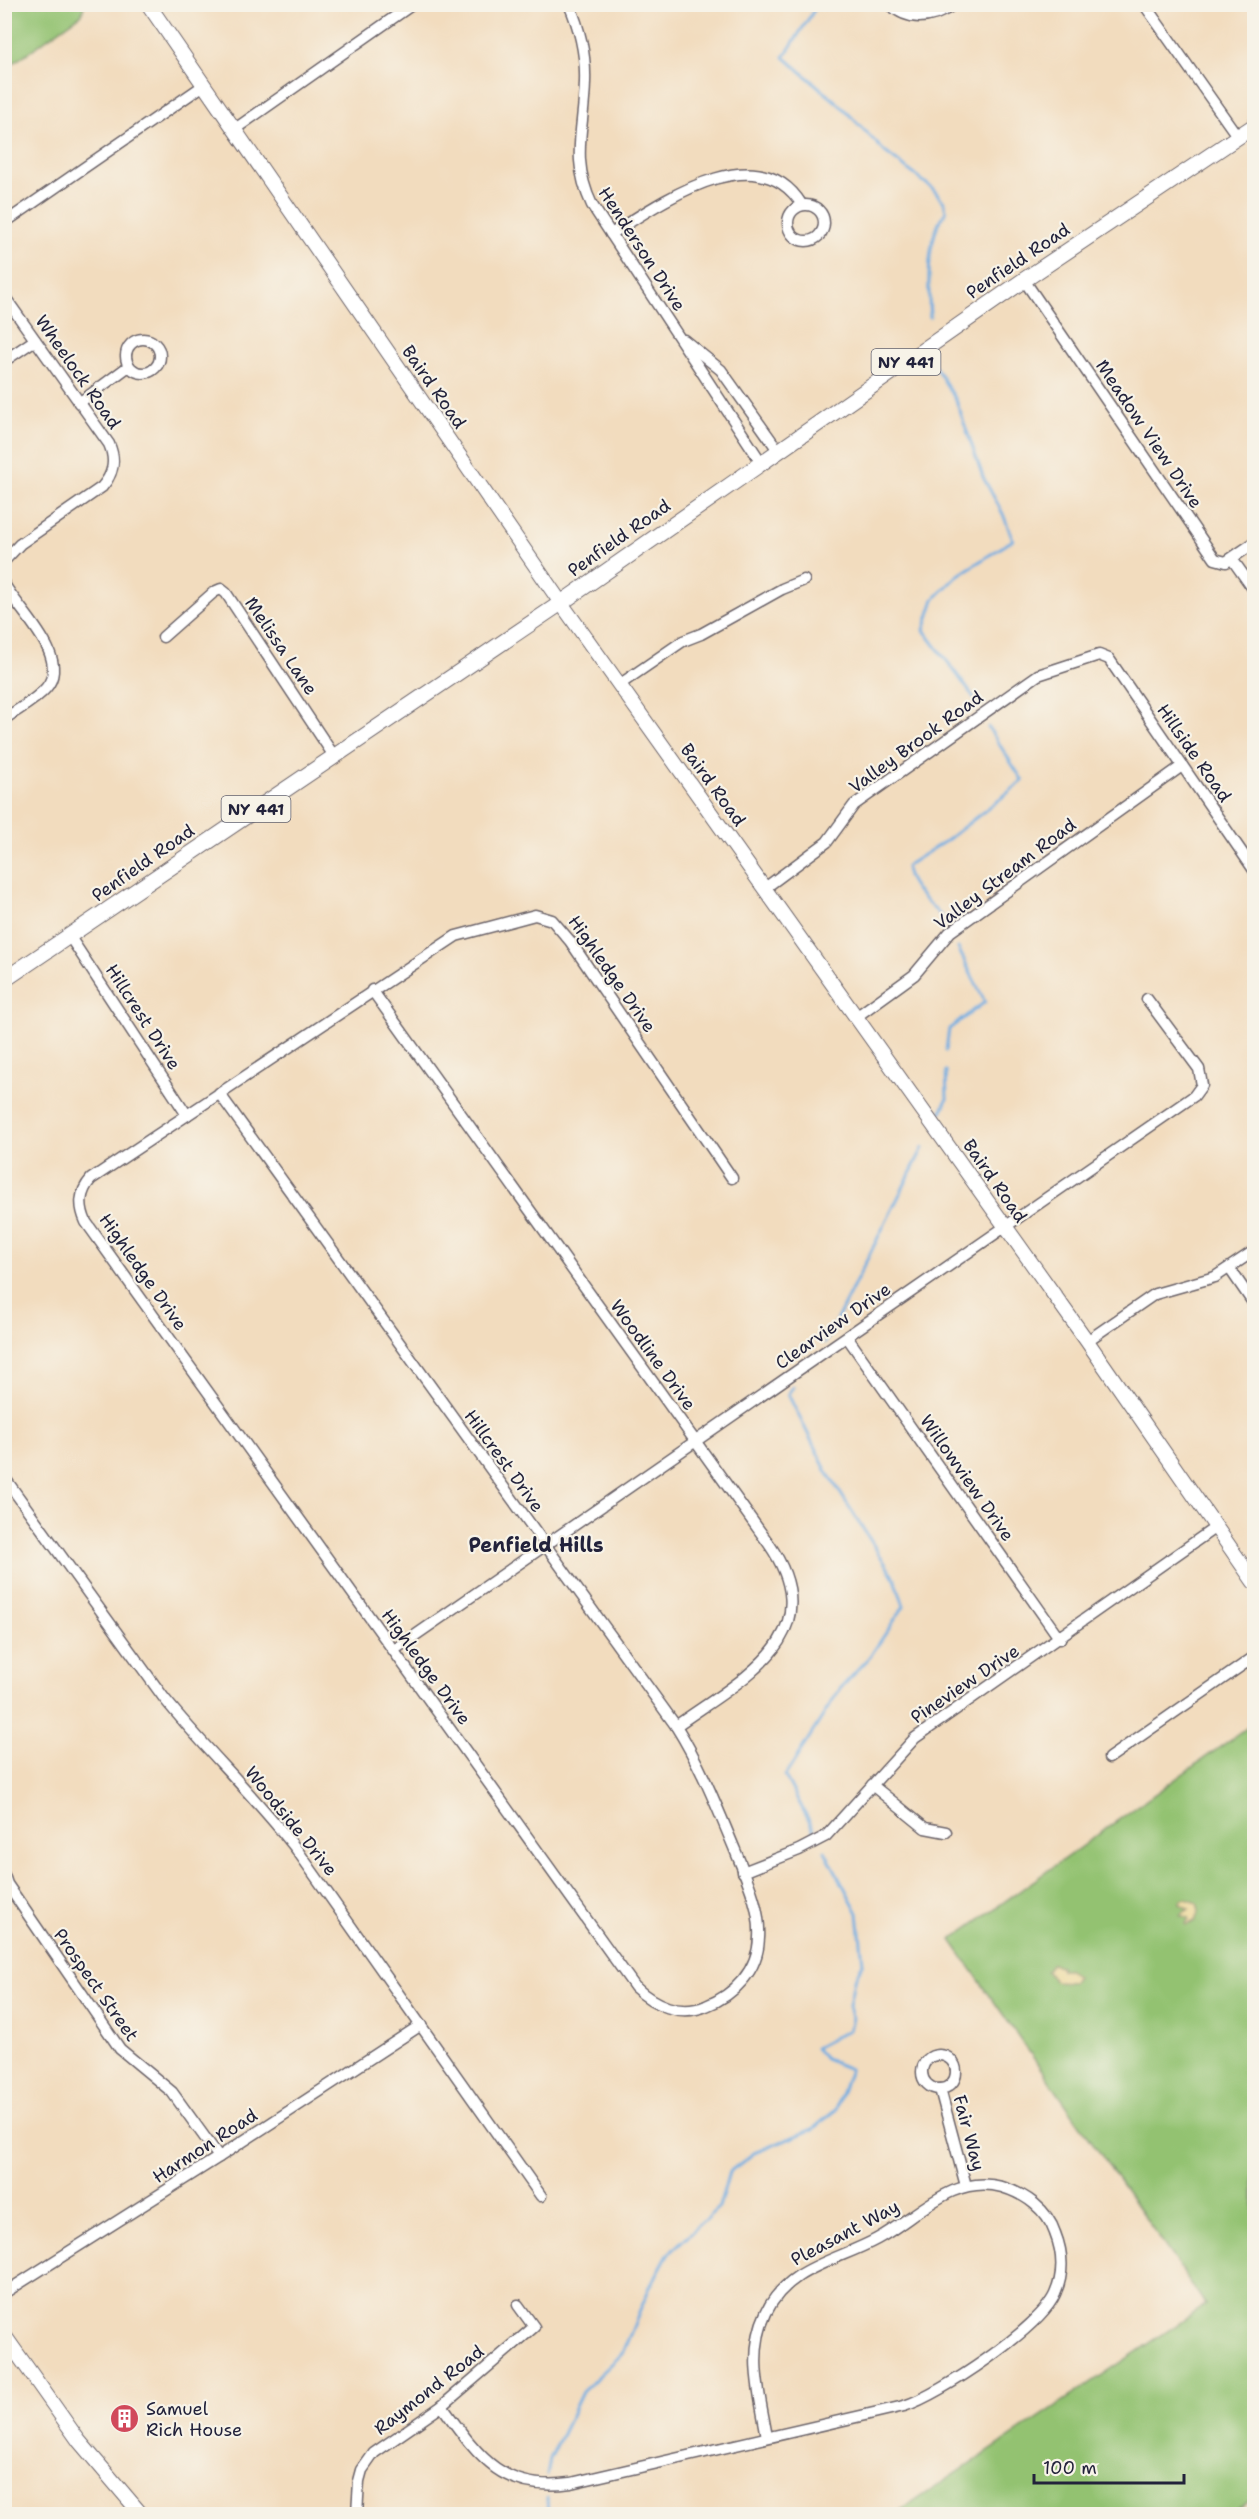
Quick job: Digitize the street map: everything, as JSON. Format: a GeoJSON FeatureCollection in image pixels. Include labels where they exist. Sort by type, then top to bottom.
{"type":"FeatureCollection","features":[{"type":"Feature","properties":{"kind":"main road","name":"Penfield Road"},"geometry":{"type":"LineString","coordinates":[[4,980],[561,603],[1024,280],[1254,126]]}},
{"type":"Feature","properties":{"kind":"street","name":"Baird Road"},"geometry":{"type":"LineString","coordinates":[[148,4],[561,603],[1087,1341],[1254,1582]]}},
{"type":"Feature","properties":{"kind":"street"},"geometry":{"type":"LineString","coordinates":[[235,129],[413,4]]}},
{"type":"Feature","properties":{"kind":"street","name":"Henderson Drive"},"geometry":{"type":"LineString","coordinates":[[569,4],[582,40],[585,60],[585,91],[579,134],[580,173],[584,190],[592,206],[762,462]]}},
{"type":"Feature","properties":{"kind":"street"},"geometry":{"type":"LineString","coordinates":[[889,4],[904,15],[926,18],[955,4]]}},
{"type":"Feature","properties":{"kind":"street"},"geometry":{"type":"LineString","coordinates":[[1144,4],[1238,137]]}},
{"type":"Feature","properties":{"kind":"street"},"geometry":{"type":"LineString","coordinates":[[4,223],[204,85]]}},
{"type":"Feature","properties":{"kind":"street"},"geometry":{"type":"LineString","coordinates":[[611,234],[667,199],[731,174],[754,173],[769,176],[782,182],[795,193],[802,206]]}},
{"type":"Feature","properties":{"kind":"street","name":"Meadow View Drive"},"geometry":{"type":"LineString","coordinates":[[1024,280],[1211,554],[1222,562],[1232,559]]}},
{"type":"Feature","properties":{"kind":"street","name":"Wheelock Road"},"geometry":{"type":"LineString","coordinates":[[4,296],[80,403],[112,451],[114,460],[111,475],[102,487],[20,544],[4,561]]}},
{"type":"Feature","properties":{"kind":"street","name":"Henderson Drive"},"geometry":{"type":"LineString","coordinates":[[677,334],[721,370],[778,450]]}},
{"type":"Feature","properties":{"kind":"street"},"geometry":{"type":"LineString","coordinates":[[4,361],[35,340]]}},
{"type":"Feature","properties":{"kind":"street"},"geometry":{"type":"LineString","coordinates":[[80,403],[129,366]]}},
{"type":"Feature","properties":{"kind":"street"},"geometry":{"type":"LineString","coordinates":[[1254,543],[1232,559],[1254,590]]}},
{"type":"Feature","properties":{"kind":"street"},"geometry":{"type":"LineString","coordinates":[[619,685],[682,641],[701,634],[782,589],[804,580]]}},
{"type":"Feature","properties":{"kind":"street"},"geometry":{"type":"LineString","coordinates":[[4,584],[48,647],[55,666],[46,688],[4,719]]}},
{"type":"Feature","properties":{"kind":"street","name":"Melissa Lane"},"geometry":{"type":"LineString","coordinates":[[163,637],[214,592],[221,589],[226,593],[334,756]]}},
{"type":"Feature","properties":{"kind":"street","name":"Valley Brook Road"},"geometry":{"type":"LineString","coordinates":[[765,888],[827,842],[854,806],[1038,675],[1099,656],[1106,656]]}},
{"type":"Feature","properties":{"kind":"street","name":"Hillside Road"},"geometry":{"type":"LineString","coordinates":[[1106,656],[1254,870]]}},
{"type":"Feature","properties":{"kind":"street","name":"Valley Stream Road"},"geometry":{"type":"LineString","coordinates":[[856,1017],[914,975],[950,932],[1182,766]]}},
{"type":"Feature","properties":{"kind":"street","name":"Highledge Drive"},"geometry":{"type":"LineString","coordinates":[[731,1992],[719,2001],[702,2008],[685,2010],[666,2007],[648,1999],[635,1987],[93,1232],[82,1211],[82,1193],[91,1179],[456,936],[528,915],[547,917],[556,923],[570,941],[732,1179]]}},
{"type":"Feature","properties":{"kind":"street","name":"Hillcrest Drive"},"geometry":{"type":"LineString","coordinates":[[70,937],[187,1115]]}},
{"type":"Feature","properties":{"kind":"street","name":"Woodline Drive"},"geometry":{"type":"LineString","coordinates":[[372,990],[779,1559],[786,1573],[791,1604],[786,1628],[774,1651],[676,1726]]}},
{"type":"Feature","properties":{"kind":"street","name":"Clearview Drive"},"geometry":{"type":"LineString","coordinates":[[394,1650],[1200,1090],[1203,1078],[1199,1070],[1147,999]]}},
{"type":"Feature","properties":{"kind":"street","name":"Hillcrest Drive"},"geometry":{"type":"LineString","coordinates":[[219,1093],[676,1726],[706,1778],[756,1908],[759,1940],[756,1956],[748,1974],[731,1992]]}},
{"type":"Feature","properties":{"kind":"street"},"geometry":{"type":"LineString","coordinates":[[1087,1341],[1155,1294],[1200,1282],[1230,1269],[1254,1251]]}},
{"type":"Feature","properties":{"kind":"street"},"geometry":{"type":"LineString","coordinates":[[1230,1269],[1254,1304]]}},
{"type":"Feature","properties":{"kind":"street","name":"Willowview Drive"},"geometry":{"type":"LineString","coordinates":[[847,1336],[1060,1639]]}},
{"type":"Feature","properties":{"kind":"street","name":"Woodside Drive"},"geometry":{"type":"LineString","coordinates":[[4,1477],[164,1698],[190,1730],[263,1808],[297,1850],[541,2196]]}},
{"type":"Feature","properties":{"kind":"street","name":"Pineview Drive"},"geometry":{"type":"LineString","coordinates":[[743,1872],[799,1850],[826,1836],[915,1738],[1060,1639],[1216,1527]]}},
{"type":"Feature","properties":{"kind":"street"},"geometry":{"type":"LineString","coordinates":[[1109,1758],[1254,1657]]}},
{"type":"Feature","properties":{"kind":"street"},"geometry":{"type":"LineString","coordinates":[[872,1785],[925,1828],[946,1832]]}},
{"type":"Feature","properties":{"kind":"street","name":"Prospect Street"},"geometry":{"type":"LineString","coordinates":[[4,1875],[7,1884],[120,2049],[172,2092],[219,2157]]}},
{"type":"Feature","properties":{"kind":"street","name":"Harmon Road"},"geometry":{"type":"LineString","coordinates":[[4,2293],[219,2157],[421,2025]]}},
{"type":"Feature","properties":{"kind":"street","name":"Fair Way"},"geometry":{"type":"LineString","coordinates":[[940,2089],[966,2186]]}},
{"type":"Feature","properties":{"kind":"street","name":"Pleasant Way"},"geometry":{"type":"LineString","coordinates":[[441,2406],[471,2447],[488,2465],[512,2479],[542,2486],[571,2483],[767,2438],[917,2402],[949,2384],[1007,2343],[1037,2320],[1047,2308],[1055,2294],[1062,2267],[1058,2240],[1048,2218],[1039,2208],[1015,2192],[1000,2186],[982,2184],[966,2186],[937,2198],[875,2240],[807,2270],[786,2286],[775,2297],[760,2329],[755,2358],[767,2438]]}},
{"type":"Feature","properties":{"kind":"street","name":"Raymond Road"},"geometry":{"type":"LineString","coordinates":[[357,2514],[358,2481],[368,2460],[382,2446],[441,2406],[534,2327],[518,2305]]}},
{"type":"Feature","properties":{"kind":"street"},"geometry":{"type":"LineString","coordinates":[[4,2335],[79,2441],[141,2514]]}},
{"type":"Feature","properties":{"kind":"street"},"geometry":{"type":"LineString","coordinates":[[4,2361],[16,2353]]}},
{"type":"Feature","properties":{"kind":"green space"},"geometry":{"type":"Polygon","coordinates":[[[5,4],[84,5],[82,14],[5,69],[5,4]]]}},
{"type":"Feature","properties":{"kind":"green space"},"geometry":{"type":"Polygon","coordinates":[[[1248,1727],[1254,1734],[1254,2498],[1230,2514],[896,2514],[1206,2305],[951,1940],[1248,1727]]]}},
{"type":"Feature","properties":{"kind":"sand"},"geometry":{"type":"Polygon","coordinates":[[[1181,1900],[1197,1903],[1199,1911],[1195,1921],[1187,1925],[1189,1918],[1180,1915],[1189,1909],[1180,1904],[1181,1900]]]}},
{"type":"Feature","properties":{"kind":"sand"},"geometry":{"type":"Polygon","coordinates":[[[1051,1964],[1060,1966],[1061,1970],[1069,1970],[1077,1977],[1073,1982],[1055,1981],[1046,1971],[1051,1964]]]}},
{"type":"Feature","properties":{"kind":"waterway"},"geometry":{"type":"LineString","coordinates":[[818,4],[784,57],[842,107],[885,152],[932,188],[944,202],[946,212],[935,234],[930,262],[930,317]]}},
{"type":"Feature","properties":{"kind":"waterway"},"geometry":{"type":"LineString","coordinates":[[936,368],[956,400],[983,477],[1003,514],[1013,540],[957,576],[934,599],[924,630],[978,703]]}},
{"type":"Feature","properties":{"kind":"waterway"},"geometry":{"type":"LineString","coordinates":[[942,917],[914,887],[907,874],[906,866],[947,840],[1023,781],[988,727]]}},
{"type":"Feature","properties":{"kind":"waterway"},"geometry":{"type":"LineString","coordinates":[[946,1050],[949,1029],[985,1002],[958,948]]}},
{"type":"Feature","properties":{"kind":"waterway"},"geometry":{"type":"LineString","coordinates":[[939,1116],[947,1099],[946,1071]]}},
{"type":"Feature","properties":{"kind":"waterway"},"geometry":{"type":"LineString","coordinates":[[825,1343],[923,1148]]}},
{"type":"Feature","properties":{"kind":"waterway"},"geometry":{"type":"LineString","coordinates":[[793,1387],[788,1394],[827,1472],[895,1579],[904,1606],[869,1658],[840,1689],[785,1776],[815,1832]]}},
{"type":"Feature","properties":{"kind":"waterway"},"geometry":{"type":"LineString","coordinates":[[547,2475],[550,2459],[582,2392],[622,2354],[649,2289],[668,2254],[719,2207],[729,2172],[754,2153],[813,2129],[836,2110],[850,2069],[825,2059],[815,2048],[849,2030],[852,2018],[849,2005],[854,1980],[863,1963],[858,1913],[825,1851]]}},
{"type":"Feature","properties":{"kind":"waterway"},"geometry":{"type":"LineString","coordinates":[[547,2498],[548,2514]]}},
{"type":"Feature","properties":{"kind":"place","name":"Samuel Rich House"},"geometry":{"type":"Point","coordinates":[125,2419]}},
{"type":"Feature","properties":{"kind":"district","name":"Penfield Hills"},"geometry":{"type":"Point","coordinates":[536,1545]}}]}
